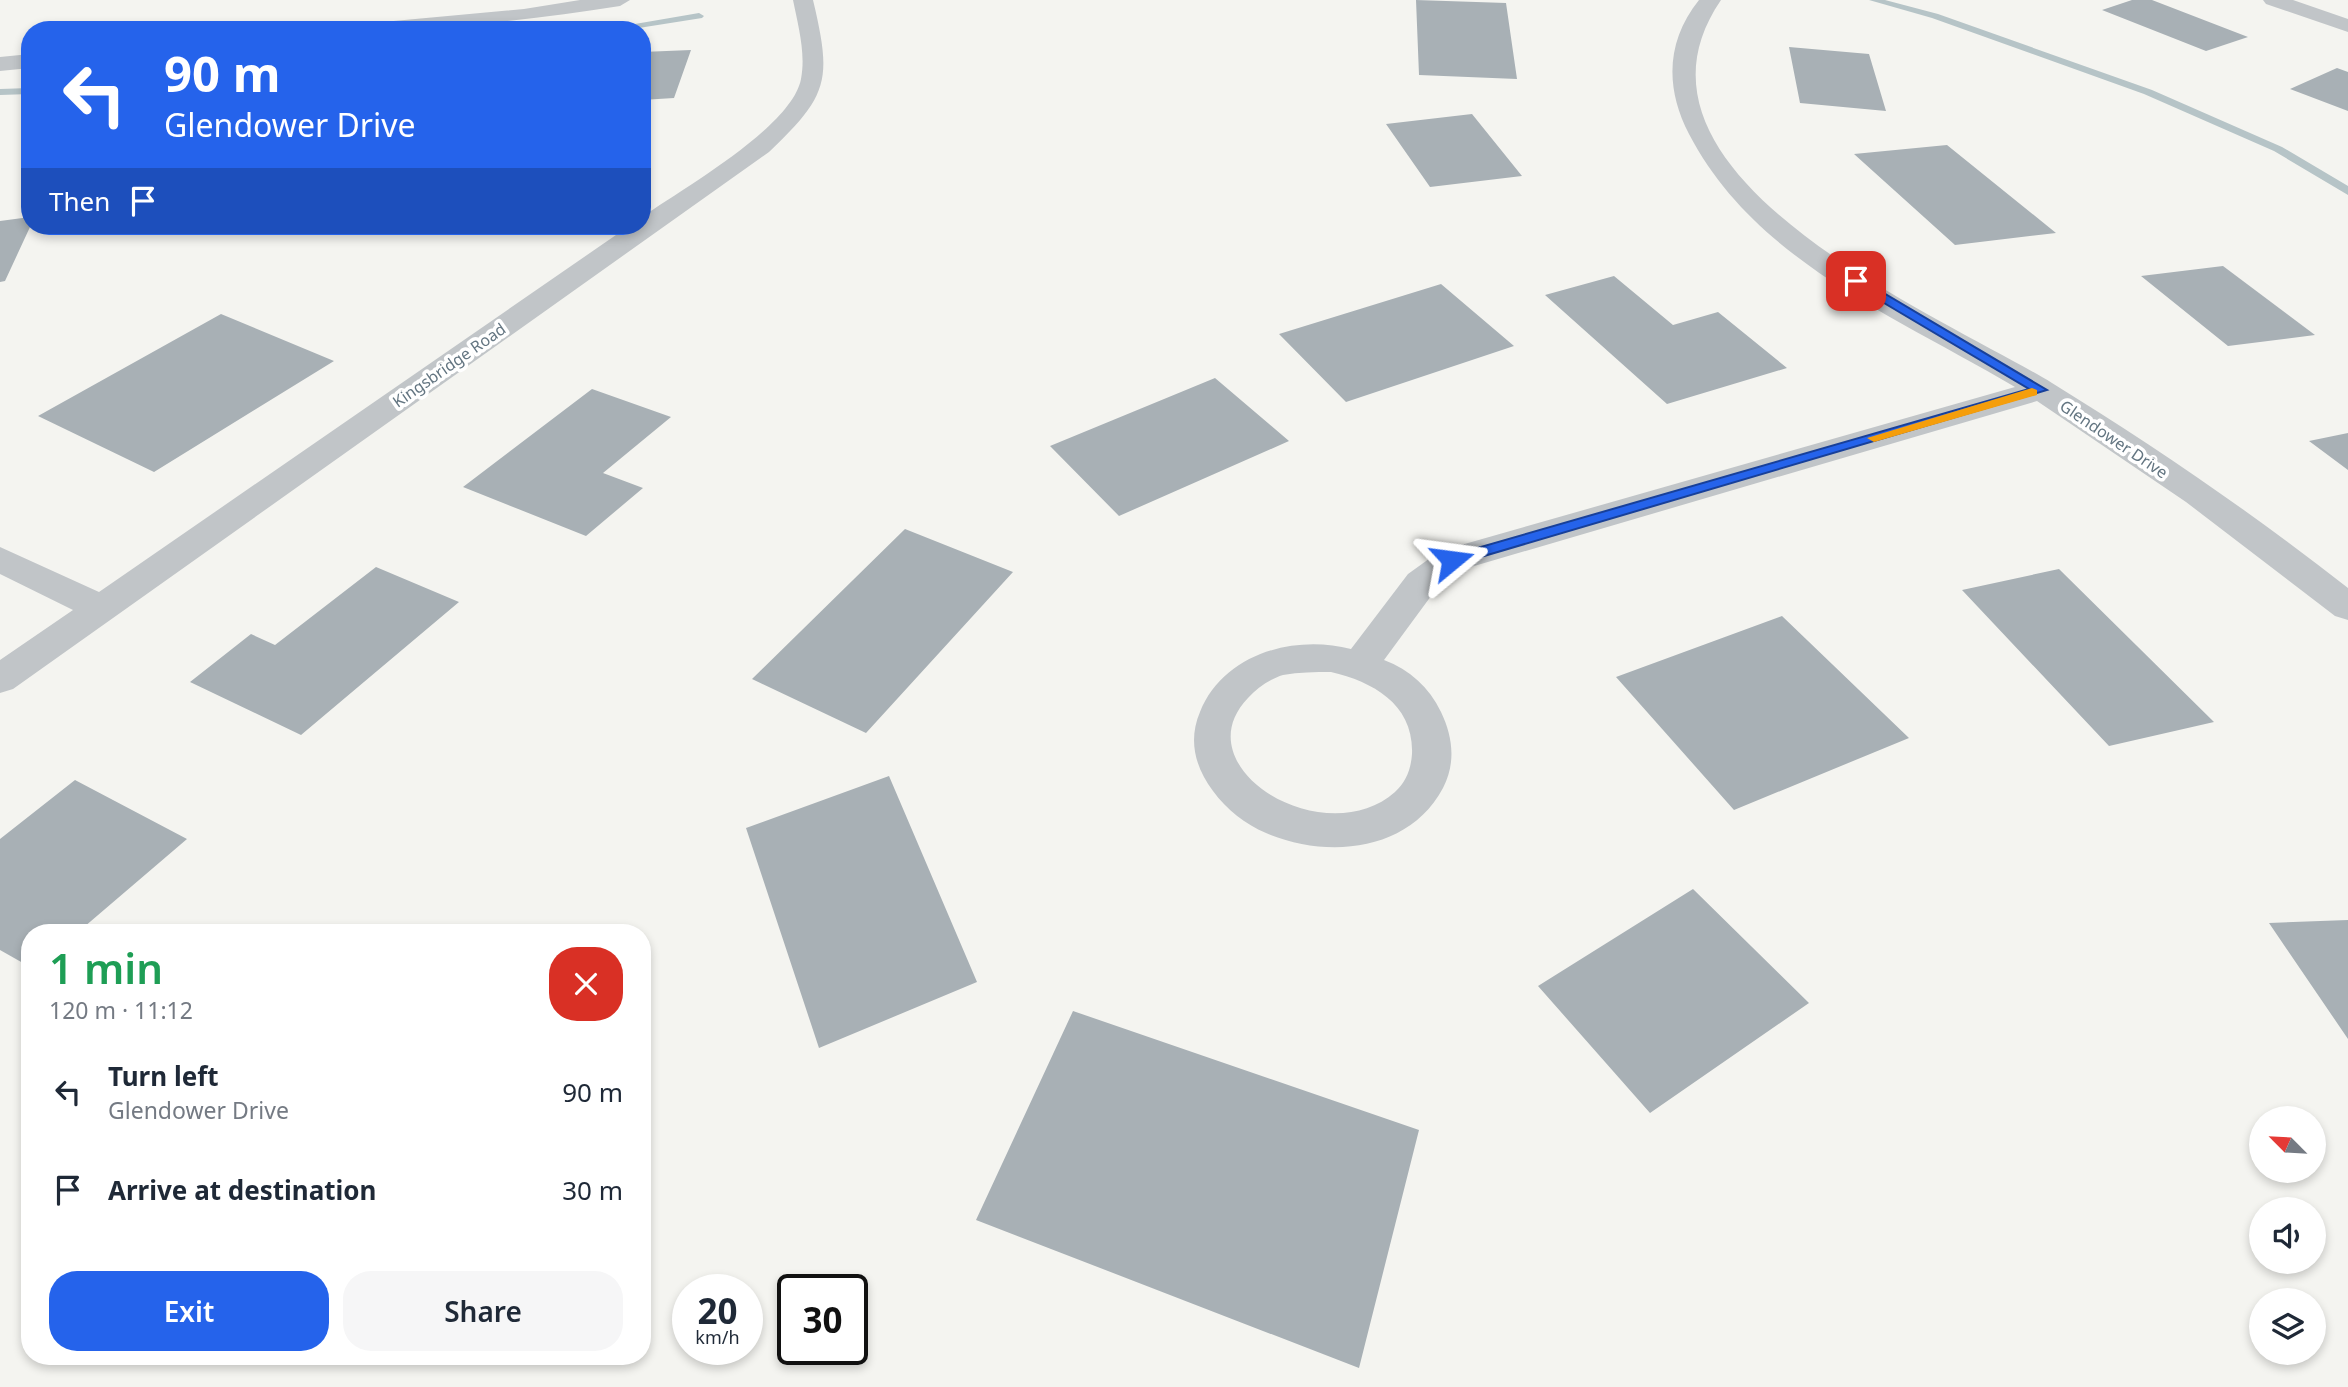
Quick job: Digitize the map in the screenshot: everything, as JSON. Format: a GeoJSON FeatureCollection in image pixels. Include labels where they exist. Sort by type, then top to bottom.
{"type":"FeatureCollection","features":[{"type":"Feature","properties":{"kind":"street"},"geometry":{"type":"LineString","coordinates":[[459,21],[524,15],[620,0]]}},
{"type":"Feature","properties":{"kind":"street","name":"Kingsbridge Road"},"geometry":{"type":"LineString","coordinates":[[651,224],[761,147],[788,123],[807,99],[814,80],[816,60],[803,0]]}},
{"type":"Feature","properties":{"kind":"street","name":"Glendower Drive"},"geometry":{"type":"LineString","coordinates":[[1711,0],[1705,6],[1686,43],[1679,80],[1695,124],[1720,169],[1762,216],[1820,259],[1891,304],[2040,390],[2217,508],[2348,607]]}},
{"type":"Feature","properties":{"kind":"street"},"geometry":{"type":"LineString","coordinates":[[2273,0],[2348,26]]}},
{"type":"Feature","properties":{"kind":"street"},"geometry":{"type":"LineString","coordinates":[[0,64],[21,62]]}},
{"type":"Feature","properties":{"kind":"street","name":"Kingsbridge Road"},"geometry":{"type":"LineString","coordinates":[[0,679],[635,235]]}},
{"type":"Feature","properties":{"kind":"street"},"geometry":{"type":"LineString","coordinates":[[1360,665],[1421,583],[1452,560],[2040,390]]}},
{"type":"Feature","properties":{"kind":"street"},"geometry":{"type":"LineString","coordinates":[[0,559],[101,608]]}},
{"type":"Feature","properties":{"kind":"street"},"geometry":{"type":"LineString","coordinates":[[1331,658],[1360,665],[1392,680],[1417,703],[1432,730],[1434,759],[1423,788],[1400,811],[1367,827],[1327,831],[1288,825],[1253,808],[1231,788],[1216,764],[1211,739],[1215,715],[1228,694],[1248,676],[1272,664],[1331,658]]}},
{"type":"Feature","properties":{"kind":"building"},"geometry":{"type":"Polygon","coordinates":[[[1416,0],[1506,3],[1517,79],[1419,75],[1416,0]]]}},
{"type":"Feature","properties":{"kind":"building"},"geometry":{"type":"Polygon","coordinates":[[[2132,0],[2152,0],[2248,37],[2206,51],[2102,10],[2132,0]]]}},
{"type":"Feature","properties":{"kind":"building"},"geometry":{"type":"Polygon","coordinates":[[[1789,47],[1869,54],[1886,111],[1800,103],[1789,47]]]}},
{"type":"Feature","properties":{"kind":"building"},"geometry":{"type":"Polygon","coordinates":[[[691,50],[674,98],[651,99],[651,52],[691,50]]]}},
{"type":"Feature","properties":{"kind":"building"},"geometry":{"type":"Polygon","coordinates":[[[2337,68],[2348,72],[2348,111],[2290,89],[2337,68]]]}},
{"type":"Feature","properties":{"kind":"building"},"geometry":{"type":"Polygon","coordinates":[[[1472,114],[1522,176],[1430,187],[1386,124],[1472,114]]]}},
{"type":"Feature","properties":{"kind":"building"},"geometry":{"type":"Polygon","coordinates":[[[1947,145],[2056,233],[1955,245],[1854,154],[1947,145]]]}},
{"type":"Feature","properties":{"kind":"building"},"geometry":{"type":"Polygon","coordinates":[[[21,218],[21,235],[26,235],[5,281],[0,282],[0,221],[21,218]]]}},
{"type":"Feature","properties":{"kind":"building"},"geometry":{"type":"Polygon","coordinates":[[[2223,266],[2315,335],[2228,346],[2141,276],[2223,266]]]}},
{"type":"Feature","properties":{"kind":"building"},"geometry":{"type":"Polygon","coordinates":[[[1614,276],[1673,325],[1718,312],[1787,368],[1667,404],[1545,295],[1614,276]]]}},
{"type":"Feature","properties":{"kind":"building"},"geometry":{"type":"Polygon","coordinates":[[[1441,284],[1514,346],[1346,402],[1279,334],[1441,284]]]}},
{"type":"Feature","properties":{"kind":"building"},"geometry":{"type":"Polygon","coordinates":[[[221,314],[334,361],[154,472],[38,416],[221,314]]]}},
{"type":"Feature","properties":{"kind":"building"},"geometry":{"type":"Polygon","coordinates":[[[1215,378],[1289,441],[1119,516],[1050,446],[1215,378]]]}},
{"type":"Feature","properties":{"kind":"building"},"geometry":{"type":"Polygon","coordinates":[[[592,389],[671,417],[603,473],[643,488],[586,536],[463,487],[592,389]]]}},
{"type":"Feature","properties":{"kind":"building"},"geometry":{"type":"Polygon","coordinates":[[[2348,433],[2348,470],[2309,441],[2348,433]]]}},
{"type":"Feature","properties":{"kind":"building"},"geometry":{"type":"Polygon","coordinates":[[[905,529],[1013,572],[866,733],[752,679],[905,529]]]}},
{"type":"Feature","properties":{"kind":"building"},"geometry":{"type":"Polygon","coordinates":[[[376,567],[459,602],[301,735],[190,682],[251,634],[275,645],[376,567]]]}},
{"type":"Feature","properties":{"kind":"building"},"geometry":{"type":"Polygon","coordinates":[[[2059,569],[2214,722],[2109,746],[1962,590],[2059,569]]]}},
{"type":"Feature","properties":{"kind":"building"},"geometry":{"type":"Polygon","coordinates":[[[1782,616],[1909,738],[1734,810],[1616,677],[1782,616]]]}},
{"type":"Feature","properties":{"kind":"building"},"geometry":{"type":"Polygon","coordinates":[[[889,776],[977,982],[819,1048],[746,828],[889,776]]]}},
{"type":"Feature","properties":{"kind":"building"},"geometry":{"type":"Polygon","coordinates":[[[75,780],[187,839],[88,924],[21,924],[21,962],[0,950],[0,839],[75,780]]]}},
{"type":"Feature","properties":{"kind":"building"},"geometry":{"type":"Polygon","coordinates":[[[1693,889],[1809,1003],[1650,1113],[1538,986],[1693,889]]]}},
{"type":"Feature","properties":{"kind":"building"},"geometry":{"type":"Polygon","coordinates":[[[2348,920],[2348,1039],[2269,923],[2348,920]]]}},
{"type":"Feature","properties":{"kind":"building"},"geometry":{"type":"Polygon","coordinates":[[[1073,1011],[1419,1130],[1359,1368],[976,1220],[1073,1011]]]}},
{"type":"Feature","properties":{"kind":"waterway"},"geometry":{"type":"LineString","coordinates":[[1874,0],[1935,16],[2148,92],[2278,149],[2348,191]]}},
{"type":"Feature","properties":{"kind":"waterway"},"geometry":{"type":"LineString","coordinates":[[651,23],[699,16]]}},
{"type":"Feature","properties":{"kind":"waterway"},"geometry":{"type":"LineString","coordinates":[[0,92],[21,91]]}},
{"type":"Feature","properties":{"kind":"slow traffic"},"geometry":{"type":"LineString","coordinates":[[1874,438],[2032,392]]}},
{"type":"Feature","properties":{"kind":"route"},"geometry":{"type":"LineString","coordinates":[[1452,560],[2040,390],[1856,281]]}}]}
